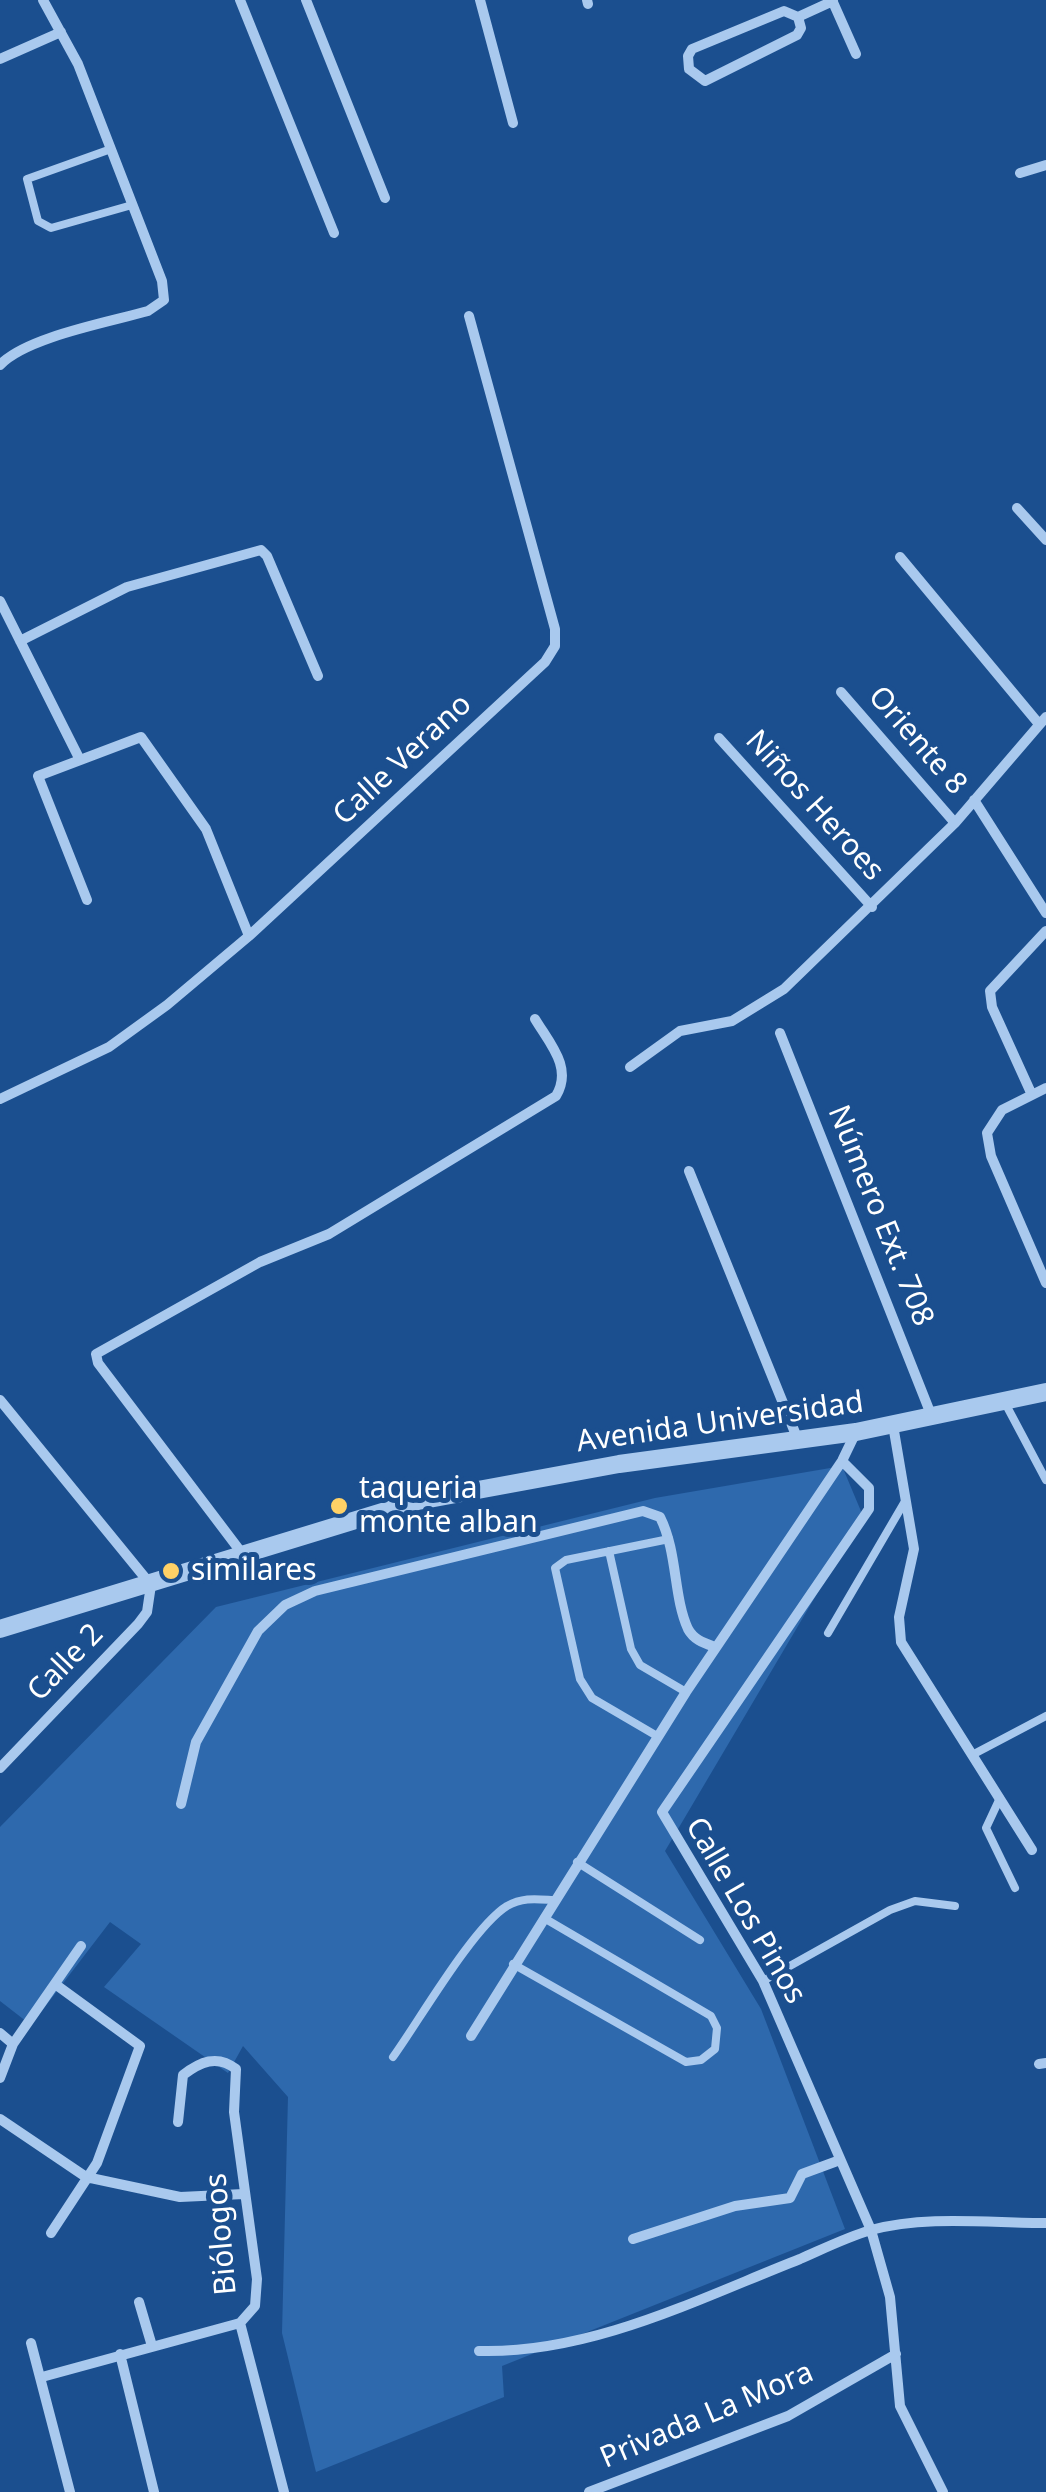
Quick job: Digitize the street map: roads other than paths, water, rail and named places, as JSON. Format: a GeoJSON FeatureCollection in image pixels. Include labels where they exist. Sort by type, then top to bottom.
{"type":"FeatureCollection","features":[{"type":"Feature","properties":{"kind":"street"},"geometry":{"type":"LineString","coordinates":[[0,365],[8,356],[148,311],[164,300],[162,281],[78,64],[43,0]]}},
{"type":"Feature","properties":{"kind":"street"},"geometry":{"type":"LineString","coordinates":[[240,0],[334,233]]}},
{"type":"Feature","properties":{"kind":"street"},"geometry":{"type":"LineString","coordinates":[[306,0],[385,198]]}},
{"type":"Feature","properties":{"kind":"street"},"geometry":{"type":"LineString","coordinates":[[480,0],[513,123]]}},
{"type":"Feature","properties":{"kind":"street"},"geometry":{"type":"LineString","coordinates":[[798,17],[832,0],[856,54]]}},
{"type":"Feature","properties":{"kind":"street"},"geometry":{"type":"LineString","coordinates":[[784,10],[798,17],[802,28],[797,35],[705,82],[689,69],[692,50],[784,10]]}},
{"type":"Feature","properties":{"kind":"street"},"geometry":{"type":"LineString","coordinates":[[0,59],[60,32]]}},
{"type":"Feature","properties":{"kind":"street"},"geometry":{"type":"LineString","coordinates":[[1020,173],[1046,165]]}},
{"type":"Feature","properties":{"kind":"street","name":"Calle Verano"},"geometry":{"type":"LineString","coordinates":[[0,1099],[109,1048],[249,936],[545,662],[555,646],[555,629],[469,316]]}},
{"type":"Feature","properties":{"kind":"street"},"geometry":{"type":"LineString","coordinates":[[1017,508],[1046,540]]}},
{"type":"Feature","properties":{"kind":"street"},"geometry":{"type":"LineString","coordinates":[[20,641],[127,587],[261,550],[268,556],[318,676]]}},
{"type":"Feature","properties":{"kind":"street"},"geometry":{"type":"LineString","coordinates":[[630,1067],[680,1031],[732,1021],[758,1009],[872,907],[955,823],[1042,720],[900,557]]}},
{"type":"Feature","properties":{"kind":"street"},"geometry":{"type":"LineString","coordinates":[[0,601],[79,758]]}},
{"type":"Feature","properties":{"kind":"street","name":"Oriente 8"},"geometry":{"type":"LineString","coordinates":[[841,692],[955,823]]}},
{"type":"Feature","properties":{"kind":"street"},"geometry":{"type":"LineString","coordinates":[[87,900],[38,776],[142,737],[206,828],[249,936]]}},
{"type":"Feature","properties":{"kind":"street","name":"Niños Heroes"},"geometry":{"type":"LineString","coordinates":[[718,738],[872,907]]}},
{"type":"Feature","properties":{"kind":"street"},"geometry":{"type":"LineString","coordinates":[[974,800],[1046,913]]}},
{"type":"Feature","properties":{"kind":"street"},"geometry":{"type":"LineString","coordinates":[[1032,1094],[992,1006],[990,991],[1046,931]]}},
{"type":"Feature","properties":{"kind":"street"},"geometry":{"type":"LineString","coordinates":[[241,1552],[98,1362],[96,1354],[260,1262],[329,1234],[556,1096],[563,1084],[563,1066],[535,1019]]}},
{"type":"Feature","properties":{"kind":"street","name":"Número Ext. 708"},"geometry":{"type":"LineString","coordinates":[[780,1033],[932,1417]]}},
{"type":"Feature","properties":{"kind":"street"},"geometry":{"type":"LineString","coordinates":[[1046,1088],[994,1118],[987,1142],[1046,1283]]}},
{"type":"Feature","properties":{"kind":"street"},"geometry":{"type":"LineString","coordinates":[[689,1171],[798,1440]]}},
{"type":"Feature","properties":{"kind":"street","name":"Avenida Universidad"},"geometry":{"type":"LineString","coordinates":[[0,1629],[418,1500],[618,1464],[856,1432],[1046,1392]]}},
{"type":"Feature","properties":{"kind":"street"},"geometry":{"type":"LineString","coordinates":[[0,1400],[151,1585]]}},
{"type":"Feature","properties":{"kind":"street"},"geometry":{"type":"LineString","coordinates":[[893,1425],[914,1548],[899,1616],[902,1642],[1032,1850]]}},
{"type":"Feature","properties":{"kind":"street"},"geometry":{"type":"LineString","coordinates":[[470,2036],[657,1736],[842,1461],[856,1432]]}},
{"type":"Feature","properties":{"kind":"street","name":"Calle Los Pinos"},"geometry":{"type":"LineString","coordinates":[[842,1461],[869,1488],[869,1509],[662,1812],[763,1981],[871,2230],[890,2296],[900,2406],[943,2492]]}},
{"type":"Feature","properties":{"kind":"street"},"geometry":{"type":"LineString","coordinates":[[180,1804],[196,1742],[258,1631],[285,1605],[315,1591],[643,1511],[660,1517],[671,1539],[688,1628],[699,1642],[714,1647]]}},
{"type":"Feature","properties":{"kind":"street","name":"Calle 2"},"geometry":{"type":"LineString","coordinates":[[0,1768],[138,1624],[147,1612],[151,1585]]}},
{"type":"Feature","properties":{"kind":"street"},"geometry":{"type":"LineString","coordinates":[[0,2078],[13,2044],[81,1946]]}},
{"type":"Feature","properties":{"kind":"street"},"geometry":{"type":"LineString","coordinates":[[51,2234],[97,2163],[140,2046],[56,1984]]}},
{"type":"Feature","properties":{"kind":"street"},"geometry":{"type":"LineString","coordinates":[[0,2033],[13,2044]]}},
{"type":"Feature","properties":{"kind":"street","name":"Biólogos"},"geometry":{"type":"LineString","coordinates":[[178,2122],[182,2075],[202,2061],[226,2062],[236,2069],[234,2112],[257,2280],[255,2306],[240,2324],[284,2492]]}},
{"type":"Feature","properties":{"kind":"street"},"geometry":{"type":"LineString","coordinates":[[0,2120],[86,2177],[180,2197],[244,2194]]}},
{"type":"Feature","properties":{"kind":"street"},"geometry":{"type":"LineString","coordinates":[[632,2239],[735,2206],[790,2198],[802,2174],[840,2160]]}},
{"type":"Feature","properties":{"kind":"street"},"geometry":{"type":"LineString","coordinates":[[479,2351],[512,2352],[574,2341],[667,2312],[871,2230],[923,2222],[1046,2224]]}},
{"type":"Feature","properties":{"kind":"street"},"geometry":{"type":"LineString","coordinates":[[139,2302],[152,2346]]}},
{"type":"Feature","properties":{"kind":"street"},"geometry":{"type":"LineString","coordinates":[[42,2377],[240,2324]]}},
{"type":"Feature","properties":{"kind":"street"},"geometry":{"type":"LineString","coordinates":[[31,2343],[70,2492]]}},
{"type":"Feature","properties":{"kind":"street"},"geometry":{"type":"LineString","coordinates":[[120,2354],[154,2492]]}},
{"type":"Feature","properties":{"kind":"street","name":"Privada La Mora"},"geometry":{"type":"LineString","coordinates":[[589,2492],[788,2416],[896,2354]]}},
{"type":"Feature","properties":{"kind":"lane"},"geometry":{"type":"LineString","coordinates":[[112,150],[28,179],[38,221],[52,228],[132,204]]}},
{"type":"Feature","properties":{"kind":"lane"},"geometry":{"type":"LineString","coordinates":[[1004,1401],[1046,1480]]}},
{"type":"Feature","properties":{"kind":"lane"},"geometry":{"type":"LineString","coordinates":[[828,1633],[904,1503]]}},
{"type":"Feature","properties":{"kind":"lane"},"geometry":{"type":"LineString","coordinates":[[657,1736],[592,1698],[580,1679],[555,1568],[566,1560],[671,1539]]}},
{"type":"Feature","properties":{"kind":"lane"},"geometry":{"type":"LineString","coordinates":[[609,1551],[631,1648],[640,1665],[686,1692]]}},
{"type":"Feature","properties":{"kind":"lane"},"geometry":{"type":"LineString","coordinates":[[972,1755],[1046,1716]]}},
{"type":"Feature","properties":{"kind":"lane"},"geometry":{"type":"LineString","coordinates":[[1000,1798],[986,1828],[1014,1888]]}},
{"type":"Feature","properties":{"kind":"lane"},"geometry":{"type":"LineString","coordinates":[[577,1862],[700,1940]]}},
{"type":"Feature","properties":{"kind":"lane"},"geometry":{"type":"LineString","coordinates":[[394,2058],[485,1926],[505,1908],[526,1898],[553,1900]]}},
{"type":"Feature","properties":{"kind":"lane"},"geometry":{"type":"LineString","coordinates":[[763,1981],[890,1910],[915,1901],[954,1906]]}},
{"type":"Feature","properties":{"kind":"lane"},"geometry":{"type":"LineString","coordinates":[[512,1964],[686,2062],[701,2060],[714,2049],[718,2028],[711,2016],[542,1917]]}},
{"type":"Feature","properties":{"kind":"place","name":"taqueria monte alban"},"geometry":{"type":"Point","coordinates":[339,1506]}},
{"type":"Feature","properties":{"kind":"place","name":"similares"},"geometry":{"type":"Point","coordinates":[171,1571]}}]}
